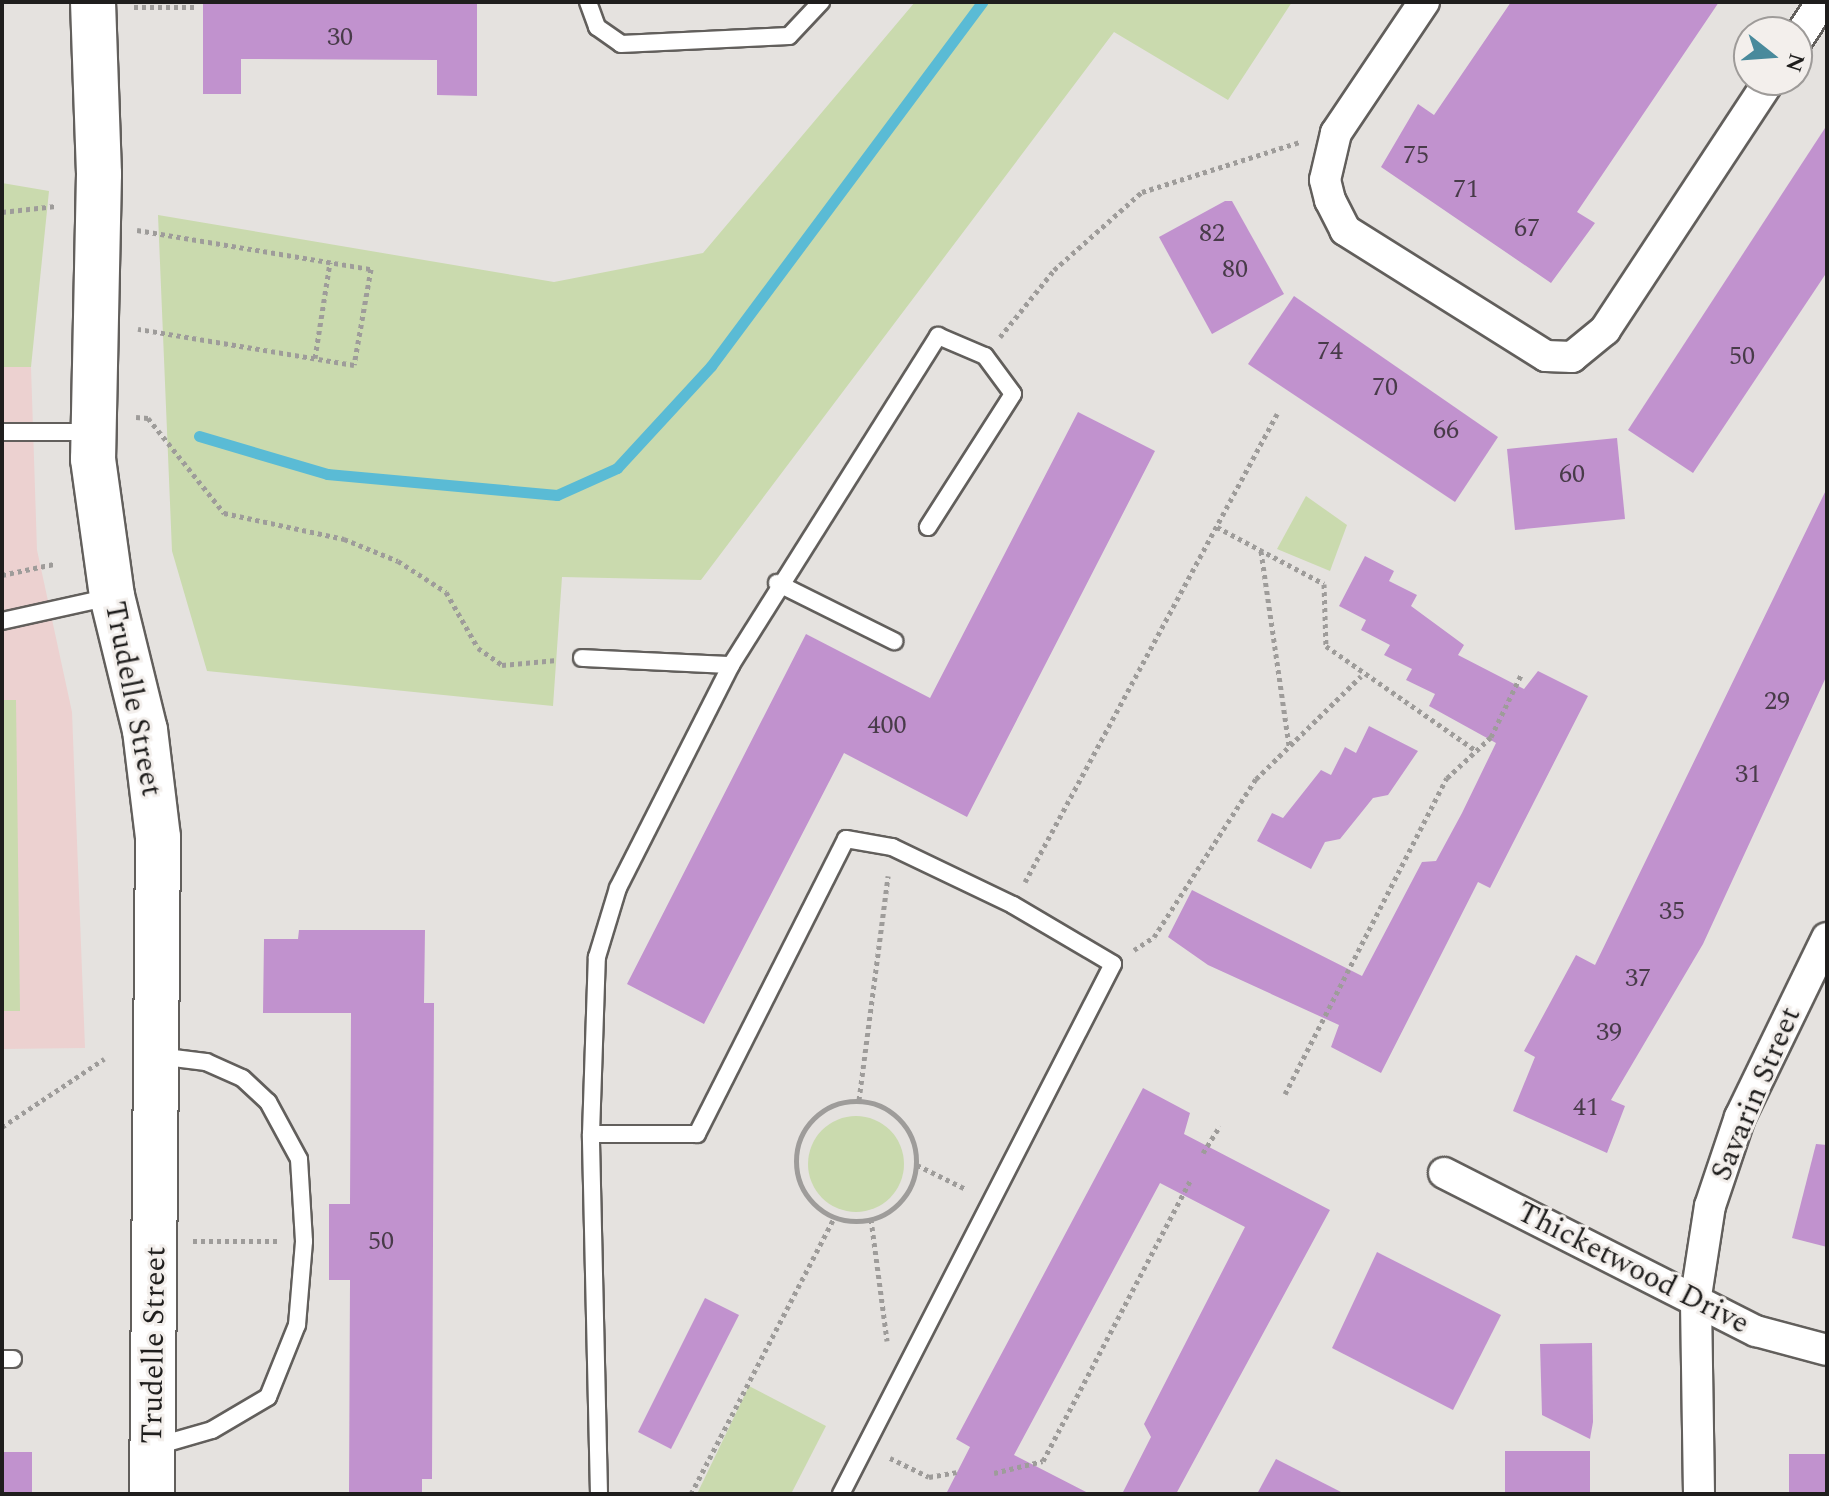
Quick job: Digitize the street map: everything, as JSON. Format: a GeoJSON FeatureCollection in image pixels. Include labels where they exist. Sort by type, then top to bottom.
{"type":"FeatureCollection","features":[{"type":"Feature","properties":{"kind":"street"},"geometry":{"type":"LineString","coordinates":[[1424,2],[1336,133],[1325,180],[1345,230],[1536,351],[1565,358],[1605,330],[1759,96]]}},
{"type":"Feature","properties":{"kind":"street","name":"Trudelle Street"},"geometry":{"type":"LineString","coordinates":[[93,4],[97,216],[92,422],[112,596],[145,730],[158,837],[152,1494]]}},
{"type":"Feature","properties":{"kind":"street","name":"Savarin Street"},"geometry":{"type":"LineString","coordinates":[[1699,1494],[1696,1296],[1710,1206],[1740,1117],[1827,938]]}},
{"type":"Feature","properties":{"kind":"street","name":"Thicketwood Drive"},"geometry":{"type":"LineString","coordinates":[[1444,1173],[1696,1296],[1756,1331],[1827,1350]]}},
{"type":"Feature","properties":{"kind":"lane"},"geometry":{"type":"LineString","coordinates":[[588,2],[597,27],[621,44],[789,36],[821,2]]}},
{"type":"Feature","properties":{"kind":"lane"},"geometry":{"type":"LineString","coordinates":[[599,1494],[591,1134],[597,957],[618,888],[731,665],[777,583],[938,336],[985,356],[1013,394],[928,527]]}},
{"type":"Feature","properties":{"kind":"lane"},"geometry":{"type":"LineString","coordinates":[[2,432],[92,422]]}},
{"type":"Feature","properties":{"kind":"lane"},"geometry":{"type":"LineString","coordinates":[[777,583],[894,641]]}},
{"type":"Feature","properties":{"kind":"lane"},"geometry":{"type":"LineString","coordinates":[[2,621],[112,596]]}},
{"type":"Feature","properties":{"kind":"lane"},"geometry":{"type":"LineString","coordinates":[[582,658],[731,665]]}},
{"type":"Feature","properties":{"kind":"lane"},"geometry":{"type":"LineString","coordinates":[[591,1134],[697,1134],[846,839],[892,847],[1013,905],[1113,964],[841,1494]]}},
{"type":"Feature","properties":{"kind":"lane"},"geometry":{"type":"LineString","coordinates":[[152,1447],[212,1430],[268,1397],[297,1325],[304,1241],[299,1159],[268,1102],[242,1078],[206,1062],[157,1056]]}},
{"type":"Feature","properties":{"kind":"path"},"geometry":{"type":"LineString","coordinates":[[93,4],[196,7]]}},
{"type":"Feature","properties":{"kind":"path"},"geometry":{"type":"LineString","coordinates":[[985,356],[1054,270],[1142,192],[1336,133]]}},
{"type":"Feature","properties":{"kind":"path"},"geometry":{"type":"LineString","coordinates":[[2,212],[97,216],[371,269],[354,365],[93,322]]}},
{"type":"Feature","properties":{"kind":"path"},"geometry":{"type":"LineString","coordinates":[[315,358],[330,262]]}},
{"type":"Feature","properties":{"kind":"path"},"geometry":{"type":"LineString","coordinates":[[1013,905],[1277,414]]}},
{"type":"Feature","properties":{"kind":"path"},"geometry":{"type":"LineString","coordinates":[[92,422],[148,418],[224,513],[344,539],[398,561],[446,592],[478,648],[502,665],[582,658]]}},
{"type":"Feature","properties":{"kind":"path"},"geometry":{"type":"LineString","coordinates":[[1217,527],[1324,584],[1326,646],[1361,676],[1475,750]]}},
{"type":"Feature","properties":{"kind":"path"},"geometry":{"type":"LineString","coordinates":[[1261,551],[1289,747]]}},
{"type":"Feature","properties":{"kind":"path"},"geometry":{"type":"LineString","coordinates":[[2,575],[54,564]]}},
{"type":"Feature","properties":{"kind":"path"},"geometry":{"type":"LineString","coordinates":[[1285,1094],[1447,778],[1491,737],[1522,673]]}},
{"type":"Feature","properties":{"kind":"path"},"geometry":{"type":"LineString","coordinates":[[1113,964],[1154,937],[1256,779],[1361,676]]}},
{"type":"Feature","properties":{"kind":"path"},"geometry":{"type":"LineString","coordinates":[[859,1100],[892,847]]}},
{"type":"Feature","properties":{"kind":"path"},"geometry":{"type":"LineString","coordinates":[[2,1127],[104,1059]]}},
{"type":"Feature","properties":{"kind":"path"},"geometry":{"type":"LineString","coordinates":[[859,1100],[894,1113],[914,1144],[917,1165],[904,1198],[871,1219],[834,1218],[802,1188],[797,1147],[820,1112],[859,1100]]}},
{"type":"Feature","properties":{"kind":"path"},"geometry":{"type":"LineString","coordinates":[[1203,1153],[1220,1126]]}},
{"type":"Feature","properties":{"kind":"path"},"geometry":{"type":"LineString","coordinates":[[917,1165],[991,1201]]}},
{"type":"Feature","properties":{"kind":"path"},"geometry":{"type":"LineString","coordinates":[[994,1473],[1043,1461],[1190,1181]]}},
{"type":"Feature","properties":{"kind":"path"},"geometry":{"type":"LineString","coordinates":[[691,1494],[834,1218]]}},
{"type":"Feature","properties":{"kind":"path"},"geometry":{"type":"LineString","coordinates":[[871,1219],[893,1391]]}},
{"type":"Feature","properties":{"kind":"path"},"geometry":{"type":"LineString","coordinates":[[207,1241],[304,1241]]}},
{"type":"Feature","properties":{"kind":"path"},"geometry":{"type":"LineString","coordinates":[[890,1457],[929,1477],[957,1472]]}},
{"type":"Feature","properties":{"kind":"shaded area"},"geometry":{"type":"Polygon","coordinates":[[[2,367],[31,367],[37,550],[72,712],[85,1048],[2,1049],[2,367]]]}},
{"type":"Feature","properties":{"kind":"green space"},"geometry":{"type":"Polygon","coordinates":[[[915,2],[1292,2],[1228,100],[1114,32],[701,580],[562,577],[553,706],[207,671],[172,551],[158,215],[554,282],[703,253],[915,2]]]}},
{"type":"Feature","properties":{"kind":"green space"},"geometry":{"type":"Polygon","coordinates":[[[2,183],[49,191],[31,367],[2,367],[2,183]]]}},
{"type":"Feature","properties":{"kind":"green space"},"geometry":{"type":"Polygon","coordinates":[[[1306,496],[1347,525],[1330,571],[1277,549],[1306,496]]]}},
{"type":"Feature","properties":{"kind":"green space"},"geometry":{"type":"Polygon","coordinates":[[[2,700],[16,700],[20,1011],[2,1011],[2,700]]]}},
{"type":"Feature","properties":{"kind":"green space"},"geometry":{"type":"Polygon","coordinates":[[[856,1116],[874,1119],[890,1130],[901,1146],[904,1164],[901,1182],[890,1198],[874,1209],[856,1212],[838,1209],[822,1198],[811,1182],[808,1164],[811,1146],[822,1130],[838,1119],[856,1116]]]}},
{"type":"Feature","properties":{"kind":"green space"},"geometry":{"type":"Polygon","coordinates":[[[749,1386],[826,1426],[791,1494],[697,1494],[749,1386]]]}},
{"type":"Feature","properties":{"kind":"building"},"geometry":{"type":"Polygon","coordinates":[[[203,2],[477,2],[477,96],[437,95],[437,60],[241,59],[241,94],[203,94],[203,2]]]}},
{"type":"Feature","properties":{"kind":"building"},"geometry":{"type":"Polygon","coordinates":[[[1511,2],[1719,2],[1577,212],[1595,223],[1551,283],[1381,167],[1418,104],[1434,115],[1511,2]]]}},
{"type":"Feature","properties":{"kind":"building"},"geometry":{"type":"Polygon","coordinates":[[[1827,125],[1827,272],[1693,473],[1628,430],[1827,125]]]}},
{"type":"Feature","properties":{"kind":"building"},"geometry":{"type":"Polygon","coordinates":[[[1225,201],[1232,201],[1284,294],[1212,334],[1159,237],[1225,201]]]}},
{"type":"Feature","properties":{"kind":"building"},"geometry":{"type":"Polygon","coordinates":[[[1294,296],[1498,437],[1455,502],[1248,364],[1294,296]]]}},
{"type":"Feature","properties":{"kind":"building"},"geometry":{"type":"Polygon","coordinates":[[[1078,412],[1155,451],[967,817],[844,753],[704,1024],[627,984],[806,634],[930,698],[1078,412]]]}},
{"type":"Feature","properties":{"kind":"building"},"geometry":{"type":"Polygon","coordinates":[[[1617,438],[1625,519],[1515,530],[1507,449],[1617,438]]]}},
{"type":"Feature","properties":{"kind":"building"},"geometry":{"type":"Polygon","coordinates":[[[1827,488],[1827,675],[1703,944],[1611,1100],[1625,1106],[1607,1153],[1513,1111],[1535,1057],[1524,1051],[1576,955],[1595,965],[1827,488]]]}},
{"type":"Feature","properties":{"kind":"building"},"geometry":{"type":"Polygon","coordinates":[[[1365,556],[1394,571],[1389,581],[1417,595],[1411,606],[1464,645],[1458,655],[1524,689],[1538,671],[1588,696],[1490,888],[1478,882],[1381,1073],[1331,1047],[1339,1025],[1208,965],[1168,937],[1192,890],[1362,976],[1422,862],[1436,861],[1462,813],[1496,743],[1429,706],[1435,694],[1406,680],[1412,669],[1384,655],[1390,645],[1361,630],[1366,620],[1339,606],[1365,556]]]}},
{"type":"Feature","properties":{"kind":"building"},"geometry":{"type":"Polygon","coordinates":[[[1369,726],[1418,751],[1388,795],[1373,798],[1340,839],[1325,842],[1311,869],[1257,841],[1272,813],[1283,818],[1321,770],[1331,775],[1345,747],[1356,753],[1369,726]]]}},
{"type":"Feature","properties":{"kind":"building"},"geometry":{"type":"Polygon","coordinates":[[[299,930],[425,930],[424,1003],[434,1003],[432,1479],[422,1479],[422,1494],[349,1494],[350,1280],[329,1280],[329,1204],[350,1204],[351,1013],[263,1013],[264,939],[298,939],[299,930]]]}},
{"type":"Feature","properties":{"kind":"building"},"geometry":{"type":"Polygon","coordinates":[[[1143,1088],[1190,1113],[1184,1134],[1330,1210],[1176,1494],[1122,1494],[1151,1437],[1144,1424],[1245,1227],[1160,1183],[1014,1455],[1090,1494],[946,1494],[970,1447],[956,1439],[1143,1088]]]}},
{"type":"Feature","properties":{"kind":"building"},"geometry":{"type":"Polygon","coordinates":[[[1816,1144],[1827,1145],[1827,1247],[1792,1238],[1816,1144]]]}},
{"type":"Feature","properties":{"kind":"building"},"geometry":{"type":"Polygon","coordinates":[[[1377,1252],[1501,1315],[1453,1410],[1332,1348],[1377,1252]]]}},
{"type":"Feature","properties":{"kind":"building"},"geometry":{"type":"Polygon","coordinates":[[[705,1298],[739,1315],[671,1449],[638,1432],[705,1298]]]}},
{"type":"Feature","properties":{"kind":"building"},"geometry":{"type":"Polygon","coordinates":[[[1592,1343],[1593,1422],[1590,1439],[1542,1415],[1540,1344],[1592,1343]]]}},
{"type":"Feature","properties":{"kind":"building"},"geometry":{"type":"Polygon","coordinates":[[[1505,1451],[1590,1451],[1590,1494],[1505,1494],[1505,1451]]]}},
{"type":"Feature","properties":{"kind":"building"},"geometry":{"type":"Polygon","coordinates":[[[2,1452],[32,1452],[32,1494],[2,1494],[2,1452]]]}},
{"type":"Feature","properties":{"kind":"building"},"geometry":{"type":"Polygon","coordinates":[[[1789,1454],[1827,1454],[1827,1494],[1789,1494],[1789,1454]]]}},
{"type":"Feature","properties":{"kind":"building"},"geometry":{"type":"Polygon","coordinates":[[[1276,1459],[1345,1494],[1257,1494],[1276,1459]]]}},
{"type":"Feature","properties":{"kind":"waterway"},"geometry":{"type":"LineString","coordinates":[[199,436],[327,474],[557,495],[617,468],[711,366],[982,2]]}}]}
